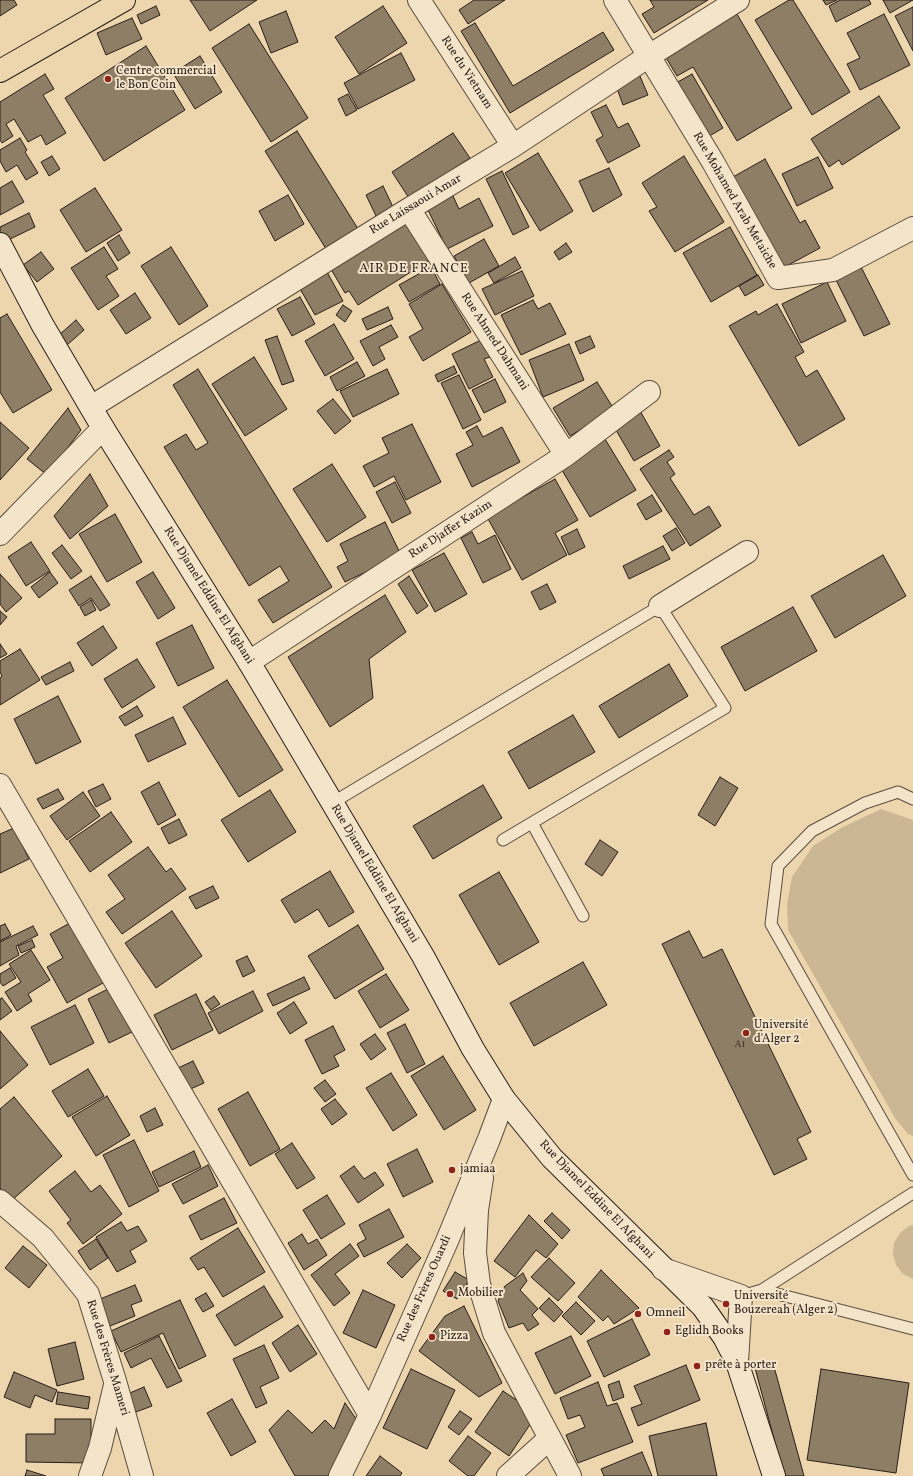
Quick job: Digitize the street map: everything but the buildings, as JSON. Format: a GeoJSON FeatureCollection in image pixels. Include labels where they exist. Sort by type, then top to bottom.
{"type":"FeatureCollection","features":[{"type":"Feature","properties":{"kind":"main road"},"geometry":{"type":"LineString","coordinates":[[0,71],[124,0]]}},
{"type":"Feature","properties":{"kind":"street","name":"Rue du Vietnam"},"geometry":{"type":"LineString","coordinates":[[419,0],[513,146]]}},
{"type":"Feature","properties":{"kind":"street","name":"Rue Mohamed Arab Metaiche"},"geometry":{"type":"LineString","coordinates":[[615,0],[713,162],[778,278],[833,270],[913,228]]}},
{"type":"Feature","properties":{"kind":"street","name":"Rue Laissaoui Amar"},"geometry":{"type":"LineString","coordinates":[[91,407],[513,146],[649,56],[738,0]]}},
{"type":"Feature","properties":{"kind":"street","name":"Rue Ahmed Dahmani"},"geometry":{"type":"LineString","coordinates":[[409,209],[566,455]]}},
{"type":"Feature","properties":{"kind":"street","name":"Rue Djamel Eddine El Afghani"},"geometry":{"type":"LineString","coordinates":[[0,244],[42,324],[103,428],[249,662],[423,956],[473,1049],[504,1099],[552,1158],[703,1307],[724,1337],[737,1362],[774,1476]]}},
{"type":"Feature","properties":{"kind":"street","name":"Rue Djaffer Kazim"},"geometry":{"type":"LineString","coordinates":[[249,662],[566,455],[649,392]]}},
{"type":"Feature","properties":{"kind":"street"},"geometry":{"type":"LineString","coordinates":[[0,534],[103,428]]}},
{"type":"Feature","properties":{"kind":"street"},"geometry":{"type":"LineString","coordinates":[[660,606],[747,552]]}},
{"type":"Feature","properties":{"kind":"street"},"geometry":{"type":"LineString","coordinates":[[0,785],[370,1415]]}},
{"type":"Feature","properties":{"kind":"street","name":"Rue des Frères Ouardi"},"geometry":{"type":"LineString","coordinates":[[340,1476],[370,1415],[447,1241],[504,1099]]}},
{"type":"Feature","properties":{"kind":"street"},"geometry":{"type":"LineString","coordinates":[[489,1139],[477,1210],[475,1252],[479,1284],[494,1332],[570,1476]]}},
{"type":"Feature","properties":{"kind":"street","name":"Rue des Frères Mameri"},"geometry":{"type":"LineString","coordinates":[[0,1201],[43,1238],[88,1294],[142,1476]]}},
{"type":"Feature","properties":{"kind":"street"},"geometry":{"type":"LineString","coordinates":[[663,1269],[741,1296],[737,1362]]}},
{"type":"Feature","properties":{"kind":"street"},"geometry":{"type":"LineString","coordinates":[[90,1476],[100,1448],[115,1382]]}},
{"type":"Feature","properties":{"kind":"street"},"geometry":{"type":"LineString","coordinates":[[508,1476],[550,1438]]}},
{"type":"Feature","properties":{"kind":"lane"},"geometry":{"type":"LineString","coordinates":[[332,803],[660,606],[725,708],[504,840]]}},
{"type":"Feature","properties":{"kind":"lane"},"geometry":{"type":"LineString","coordinates":[[913,799],[898,792],[865,803],[812,831],[778,866],[771,924],[913,1176]]}},
{"type":"Feature","properties":{"kind":"lane"},"geometry":{"type":"LineString","coordinates":[[532,823],[583,916]]}},
{"type":"Feature","properties":{"kind":"lane"},"geometry":{"type":"LineString","coordinates":[[741,1296],[762,1290],[913,1193]]}},
{"type":"Feature","properties":{"kind":"lane"},"geometry":{"type":"LineString","coordinates":[[762,1290],[913,1329]]}},
{"type":"Feature","properties":{"kind":"shaded area"},"geometry":{"type":"Polygon","coordinates":[[[881,809],[913,820],[913,1136],[908,1134],[895,1118],[788,930],[787,904],[792,877],[813,846],[841,828],[881,809]]]}},
{"type":"Feature","properties":{"kind":"shaded area"},"geometry":{"type":"Polygon","coordinates":[[[913,1225],[913,1279],[903,1274],[896,1265],[893,1254],[894,1243],[900,1233],[909,1226],[913,1225]]]}},
{"type":"Feature","properties":{"kind":"place","name":"Centre commercial le Bon Coin"},"geometry":{"type":"Point","coordinates":[108,79]}},
{"type":"Feature","properties":{"kind":"place","name":"Université d'Alger 2"},"geometry":{"type":"Point","coordinates":[746,1033]}},
{"type":"Feature","properties":{"kind":"place","name":"jamiaa"},"geometry":{"type":"Point","coordinates":[452,1170]}},
{"type":"Feature","properties":{"kind":"place","name":"Mobilier"},"geometry":{"type":"Point","coordinates":[450,1294]}},
{"type":"Feature","properties":{"kind":"place","name":"Université Bouzereah (Alger 2)"},"geometry":{"type":"Point","coordinates":[726,1304]}},
{"type":"Feature","properties":{"kind":"place","name":"Omneil"},"geometry":{"type":"Point","coordinates":[638,1314]}},
{"type":"Feature","properties":{"kind":"place","name":"Eglidh Books"},"geometry":{"type":"Point","coordinates":[667,1332]}},
{"type":"Feature","properties":{"kind":"place","name":"Pizza"},"geometry":{"type":"Point","coordinates":[432,1337]}},
{"type":"Feature","properties":{"kind":"place","name":"prête à porter"},"geometry":{"type":"Point","coordinates":[697,1366]}},
{"type":"Feature","properties":{"kind":"district","name":"AIR DE FRANCE"},"geometry":{"type":"Point","coordinates":[414,270]}}]}
